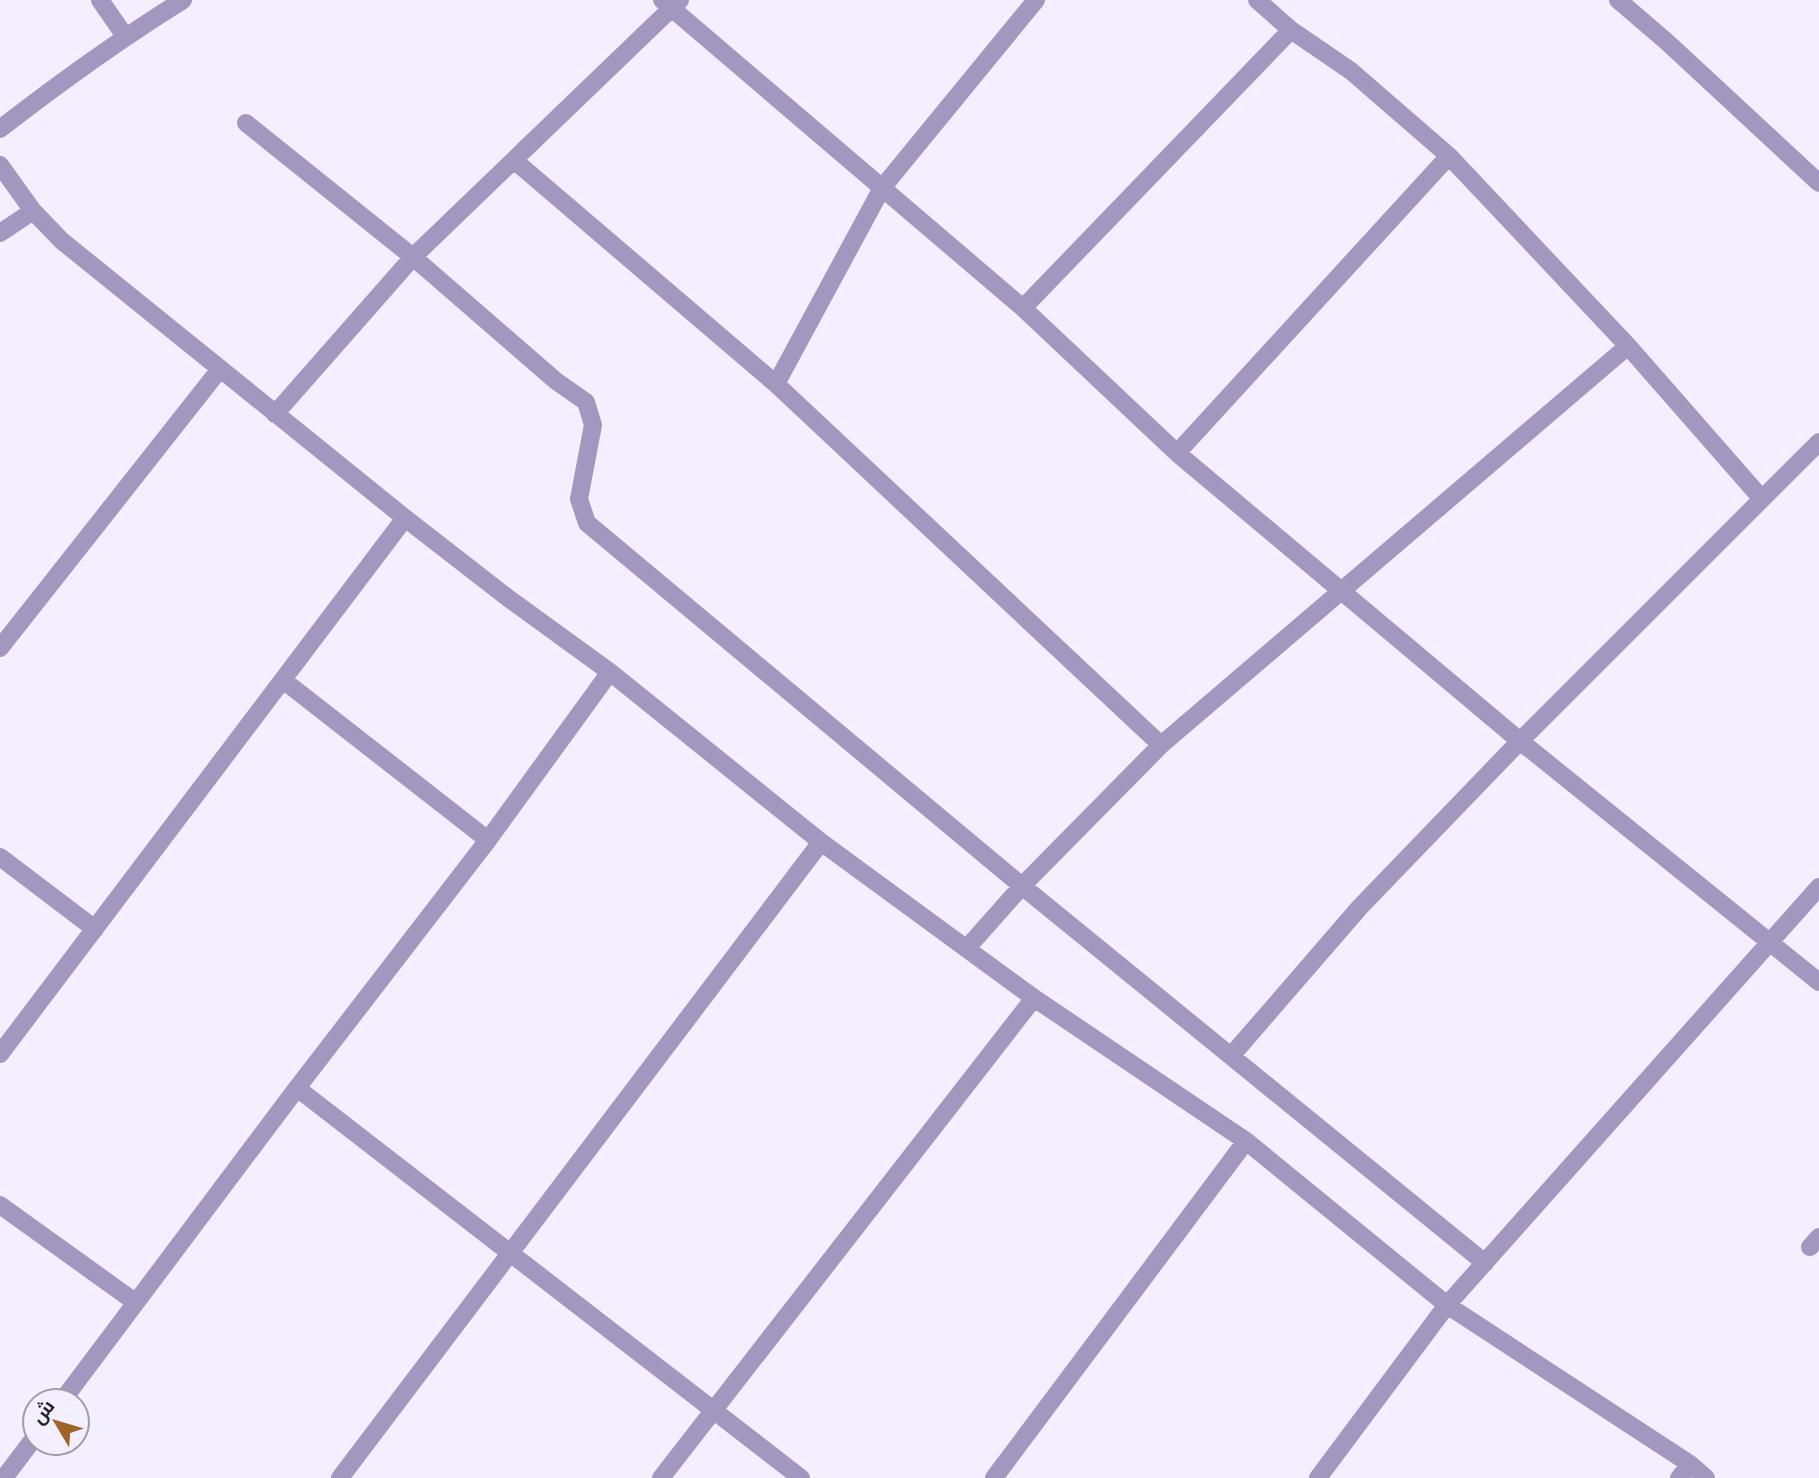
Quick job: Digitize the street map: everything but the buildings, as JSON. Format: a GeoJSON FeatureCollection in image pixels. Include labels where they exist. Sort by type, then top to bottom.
{"type":"FeatureCollection","features":[{"type":"Feature","properties":{"kind":"street"},"geometry":{"type":"LineString","coordinates":[[100,0],[125,36]]}},
{"type":"Feature","properties":{"kind":"street"},"geometry":{"type":"LineString","coordinates":[[0,129],[62,80],[183,0]]}},
{"type":"Feature","properties":{"kind":"street"},"geometry":{"type":"LineString","coordinates":[[776,384],[882,188],[1036,0]]}},
{"type":"Feature","properties":{"kind":"street"},"geometry":{"type":"LineString","coordinates":[[1257,0],[1291,30],[1350,71],[1448,156],[1628,346],[1762,499]]}},
{"type":"Feature","properties":{"kind":"street"},"geometry":{"type":"LineString","coordinates":[[1618,0],[1696,68],[1819,183]]}},
{"type":"Feature","properties":{"kind":"street"},"geometry":{"type":"LineString","coordinates":[[275,414],[413,257],[514,161],[671,3],[1023,308],[1177,453],[1520,741],[1819,982]]}},
{"type":"Feature","properties":{"kind":"street"},"geometry":{"type":"LineString","coordinates":[[1023,308],[1291,30]]}},
{"type":"Feature","properties":{"kind":"street"},"geometry":{"type":"LineString","coordinates":[[246,124],[413,257],[556,381],[586,402],[593,425],[579,499],[587,523],[1023,886],[1485,1263]]}},
{"type":"Feature","properties":{"kind":"street"},"geometry":{"type":"LineString","coordinates":[[1177,453],[1448,156]]}},
{"type":"Feature","properties":{"kind":"street"},"geometry":{"type":"LineString","coordinates":[[514,161],[776,384],[1161,745]]}},
{"type":"Feature","properties":{"kind":"street"},"geometry":{"type":"LineString","coordinates":[[0,165],[33,211],[62,240],[405,518],[610,672],[821,842],[1034,998],[1245,1141],[1447,1305],[1685,1471],[1706,1478]]}},
{"type":"Feature","properties":{"kind":"street"},"geometry":{"type":"LineString","coordinates":[[0,233],[33,211]]}},
{"type":"Feature","properties":{"kind":"street"},"geometry":{"type":"LineString","coordinates":[[967,948],[1023,886],[1161,745],[1628,346]]}},
{"type":"Feature","properties":{"kind":"street"},"geometry":{"type":"LineString","coordinates":[[0,648],[219,369]]}},
{"type":"Feature","properties":{"kind":"street"},"geometry":{"type":"LineString","coordinates":[[1231,1056],[1360,907],[1520,741],[1819,442]]}},
{"type":"Feature","properties":{"kind":"street"},"geometry":{"type":"LineString","coordinates":[[0,1054],[405,518]]}},
{"type":"Feature","properties":{"kind":"street"},"geometry":{"type":"LineString","coordinates":[[72,1387],[488,840],[610,672]]}},
{"type":"Feature","properties":{"kind":"street"},"geometry":{"type":"LineString","coordinates":[[283,680],[488,840]]}},
{"type":"Feature","properties":{"kind":"street"},"geometry":{"type":"LineString","coordinates":[[340,1478],[821,842]]}},
{"type":"Feature","properties":{"kind":"street"},"geometry":{"type":"LineString","coordinates":[[0,857],[94,929]]}},
{"type":"Feature","properties":{"kind":"street"},"geometry":{"type":"LineString","coordinates":[[1318,1478],[1447,1305],[1819,887]]}},
{"type":"Feature","properties":{"kind":"street"},"geometry":{"type":"LineString","coordinates":[[661,1478],[1034,998]]}},
{"type":"Feature","properties":{"kind":"street"},"geometry":{"type":"LineString","coordinates":[[297,1088],[802,1478]]}},
{"type":"Feature","properties":{"kind":"street"},"geometry":{"type":"LineString","coordinates":[[994,1478],[1245,1141]]}},
{"type":"Feature","properties":{"kind":"street"},"geometry":{"type":"LineString","coordinates":[[0,1205],[135,1302]]}},
{"type":"Feature","properties":{"kind":"street"},"geometry":{"type":"LineString","coordinates":[[4,1478],[21,1456]]}}]}
